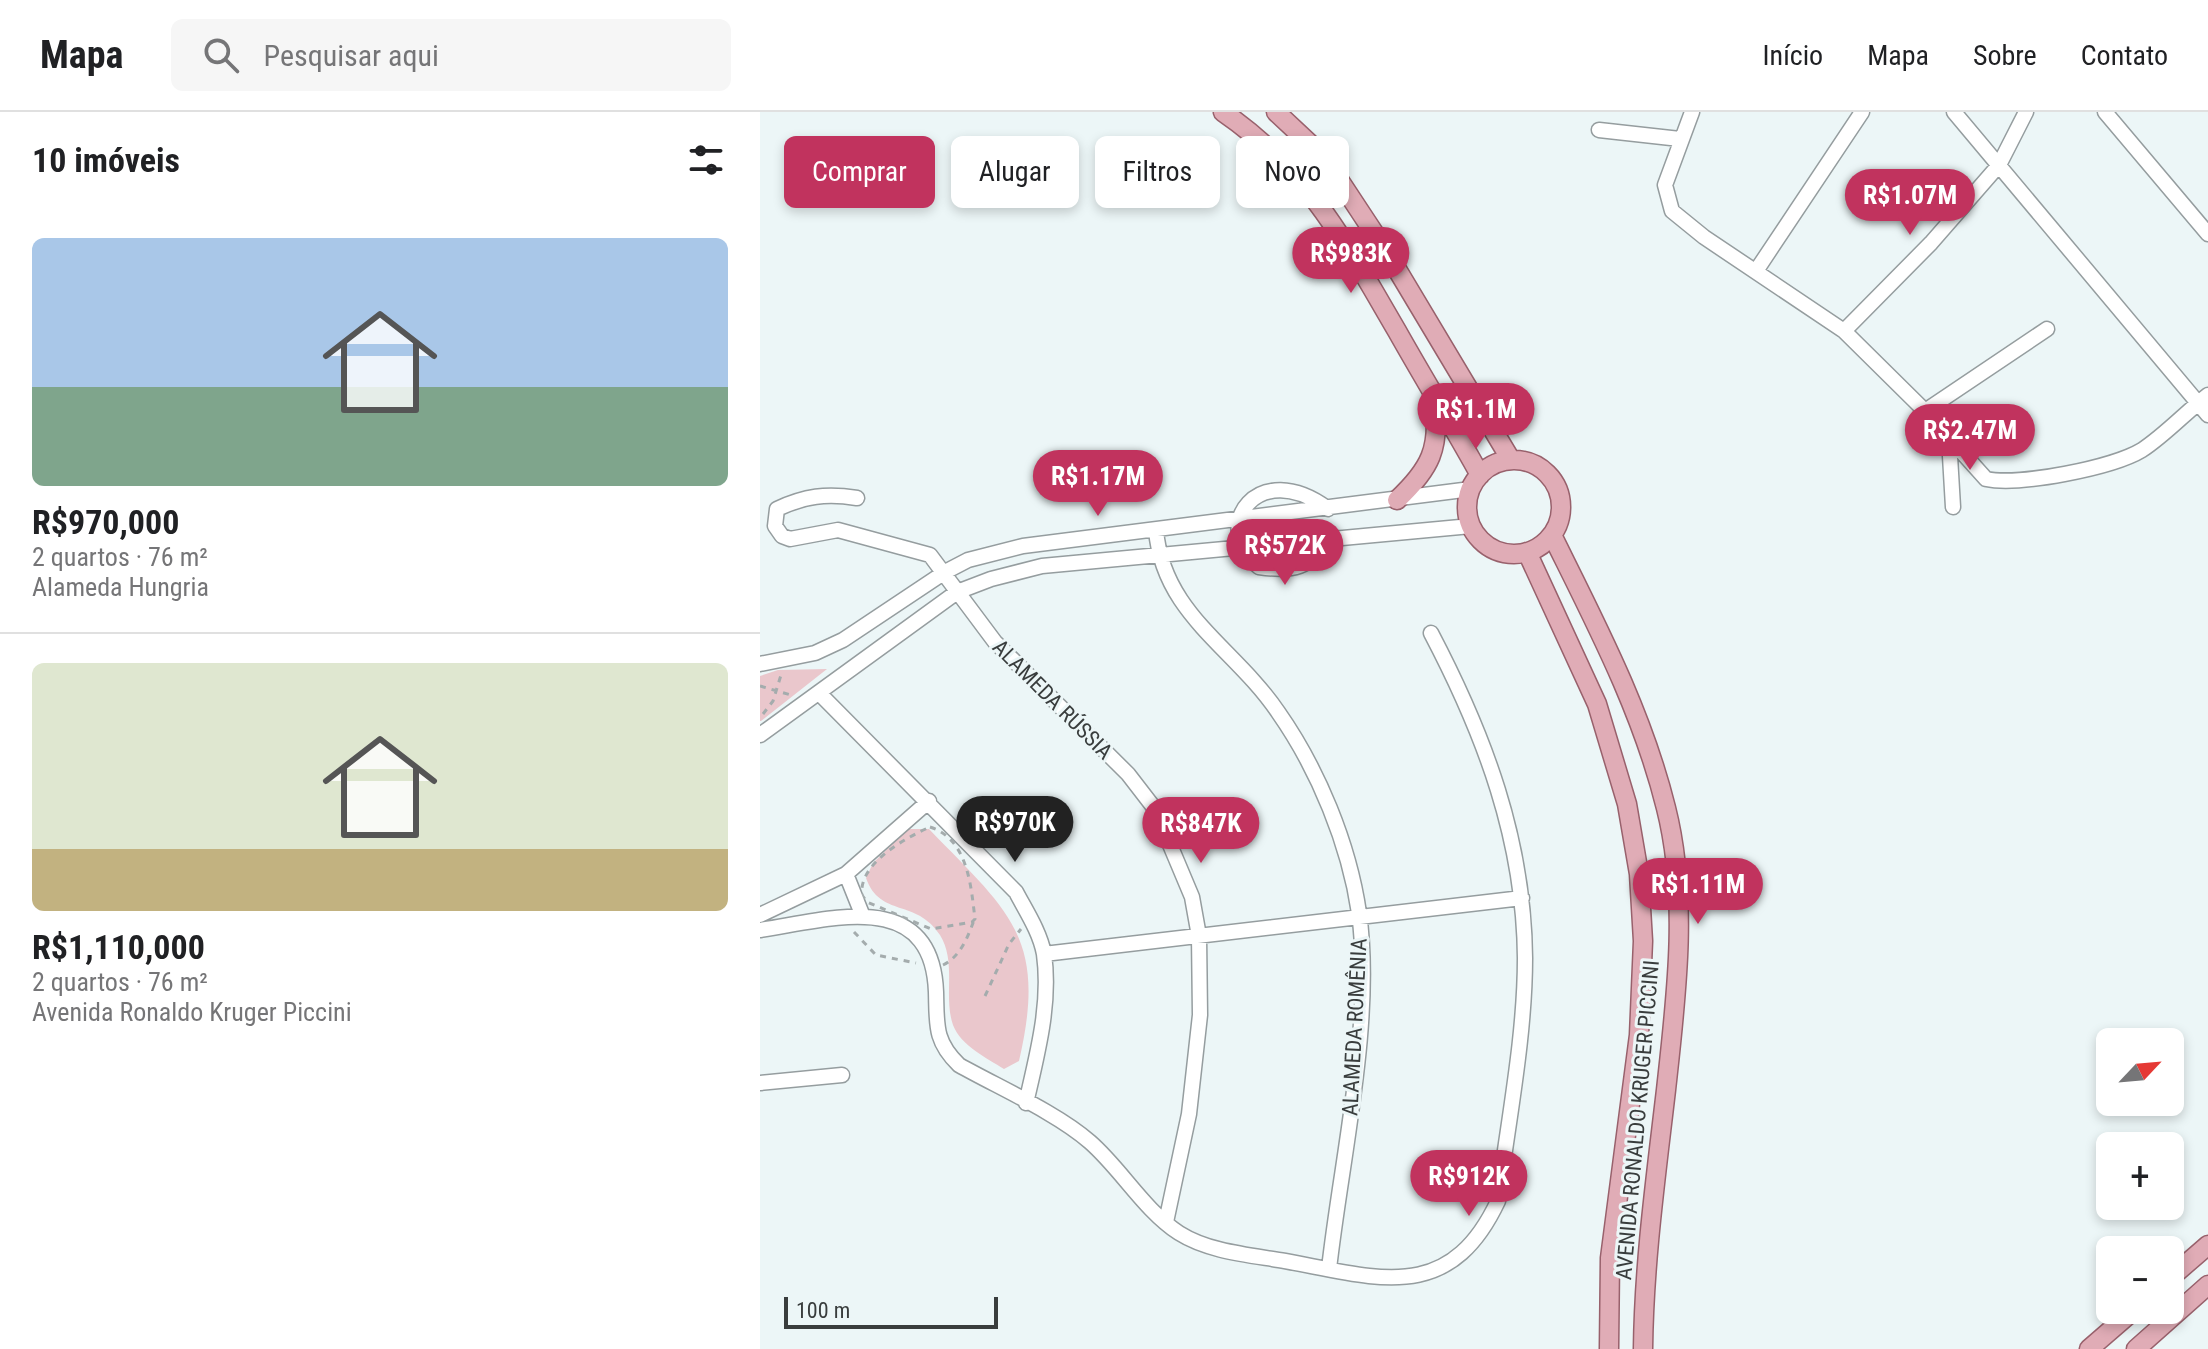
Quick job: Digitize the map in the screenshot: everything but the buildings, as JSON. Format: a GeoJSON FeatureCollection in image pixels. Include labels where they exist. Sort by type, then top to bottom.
{"type":"FeatureCollection","features":[{"type":"Feature","properties":{"kind":"main road"},"geometry":{"type":"LineString","coordinates":[[1223,112],[1294,171],[1330,216],[1433,395],[1476,482],[1468,513],[1471,526],[1484,543],[1494,549],[1527,552],[1552,535],[1559,522],[1558,492],[1539,468],[1511,460],[1386,251],[1324,157],[1276,112]]}},
{"type":"Feature","properties":{"kind":"main road"},"geometry":{"type":"LineString","coordinates":[[1397,500],[1428,464],[1436,447],[1433,395]]}},
{"type":"Feature","properties":{"kind":"main road"},"geometry":{"type":"LineString","coordinates":[[1476,482],[1511,460]]}},
{"type":"Feature","properties":{"kind":"main road","name":"AVENIDA RONALDO KRUGER PICCINI"},"geometry":{"type":"LineString","coordinates":[[1552,535],[1621,674],[1644,734],[1667,810],[1678,896],[1676,999],[1653,1199],[1643,1349]]}},
{"type":"Feature","properties":{"kind":"main road","name":"AVENIDA RONALDO KRUGER PICCINI"},"geometry":{"type":"LineString","coordinates":[[1527,552],[1597,704],[1627,804],[1639,874],[1643,941],[1639,1035],[1610,1258],[1609,1349]]}},
{"type":"Feature","properties":{"kind":"main road"},"geometry":{"type":"LineString","coordinates":[[2184,1266],[2208,1245]]}},
{"type":"Feature","properties":{"kind":"main road"},"geometry":{"type":"LineString","coordinates":[[2136,1349],[2208,1285]]}},
{"type":"Feature","properties":{"kind":"main road"},"geometry":{"type":"LineString","coordinates":[[2089,1349],[2118,1324]]}},
{"type":"Feature","properties":{"kind":"street"},"geometry":{"type":"LineString","coordinates":[[1692,112],[1665,185],[1672,211],[1844,331],[1925,411],[1986,479],[2084,471],[2142,450],[2203,399]]}},
{"type":"Feature","properties":{"kind":"street"},"geometry":{"type":"LineString","coordinates":[[1756,271],[1862,112]]}},
{"type":"Feature","properties":{"kind":"street"},"geometry":{"type":"LineString","coordinates":[[1954,112],[2203,399],[2208,415]]}},
{"type":"Feature","properties":{"kind":"street"},"geometry":{"type":"LineString","coordinates":[[1844,331],[1931,243],[1999,165],[2026,112]]}},
{"type":"Feature","properties":{"kind":"street"},"geometry":{"type":"LineString","coordinates":[[2105,112],[2208,234]]}},
{"type":"Feature","properties":{"kind":"street"},"geometry":{"type":"LineString","coordinates":[[1599,130],[1680,139]]}},
{"type":"Feature","properties":{"kind":"street"},"geometry":{"type":"LineString","coordinates":[[1925,411],[2047,329]]}},
{"type":"Feature","properties":{"kind":"street"},"geometry":{"type":"LineString","coordinates":[[1949,439],[1953,507]]}},
{"type":"Feature","properties":{"kind":"street"},"geometry":{"type":"LineString","coordinates":[[760,664],[815,653],[843,640],[968,560],[1023,546],[1397,500],[1476,482]]}},
{"type":"Feature","properties":{"kind":"street"},"geometry":{"type":"LineString","coordinates":[[1328,509],[1308,494],[1276,489],[1262,492],[1248,502],[1239,520],[1242,547],[1247,558],[1259,567],[1275,570],[1306,565],[1315,559],[1329,540]]}},
{"type":"Feature","properties":{"kind":"street"},"geometry":{"type":"LineString","coordinates":[[857,498],[829,493],[803,497],[777,509],[775,526],[782,536],[790,539],[838,530],[916,550],[930,555],[945,572]]}},
{"type":"Feature","properties":{"kind":"street"},"geometry":{"type":"LineString","coordinates":[[760,735],[957,592],[991,579],[1042,566],[1471,526]]}},
{"type":"Feature","properties":{"kind":"street","name":"ALAMEDA ROMÊNIA"},"geometry":{"type":"LineString","coordinates":[[1156,530],[1158,555],[1166,580],[1187,611],[1230,654],[1278,712],[1313,775],[1350,866],[1359,916],[1361,973],[1356,1069],[1329,1269]]}},
{"type":"Feature","properties":{"kind":"street","name":"ALAMEDA RÚSSIA"},"geometry":{"type":"LineString","coordinates":[[945,572],[995,642],[1128,774],[1155,809],[1192,897],[1199,936],[1200,1015],[1178,1176],[1166,1222]]}},
{"type":"Feature","properties":{"kind":"street"},"geometry":{"type":"LineString","coordinates":[[760,930],[862,914],[883,916],[907,929],[927,952],[935,972],[938,1034],[943,1050],[959,1065],[1088,1141],[1181,1234],[1217,1249],[1378,1277],[1409,1276],[1461,1257],[1483,1232],[1498,1201],[1525,960],[1522,898],[1514,846],[1495,772],[1469,706],[1431,633]]}},
{"type":"Feature","properties":{"kind":"street"},"geometry":{"type":"LineString","coordinates":[[819,693],[1016,892],[1030,918],[1044,954],[1043,1029],[1026,1103]]}},
{"type":"Feature","properties":{"kind":"street"},"geometry":{"type":"LineString","coordinates":[[760,915],[846,874],[929,801]]}},
{"type":"Feature","properties":{"kind":"street"},"geometry":{"type":"LineString","coordinates":[[846,874],[862,914]]}},
{"type":"Feature","properties":{"kind":"street"},"geometry":{"type":"LineString","coordinates":[[1044,954],[1522,898]]}},
{"type":"Feature","properties":{"kind":"street"},"geometry":{"type":"LineString","coordinates":[[760,1083],[842,1075]]}},
{"type":"Feature","properties":{"kind":"path"},"geometry":{"type":"LineString","coordinates":[[760,717],[777,690],[784,659]]}},
{"type":"Feature","properties":{"kind":"path"},"geometry":{"type":"LineString","coordinates":[[760,686],[806,703]]}},
{"type":"Feature","properties":{"kind":"path"},"geometry":{"type":"LineString","coordinates":[[930,827],[957,847],[965,862],[971,888],[975,919],[972,922],[931,929],[882,909],[867,902],[862,895],[863,877],[874,865],[911,836],[930,827]]}},
{"type":"Feature","properties":{"kind":"path"},"geometry":{"type":"LineString","coordinates":[[985,996],[1009,944],[1030,918]]}},
{"type":"Feature","properties":{"kind":"shaded area"},"geometry":{"type":"Polygon","coordinates":[[[827,669],[760,721],[760,676],[778,670],[827,669]]]}},
{"type":"Feature","properties":{"kind":"shaded area"},"geometry":{"type":"Polygon","coordinates":[[[908,829],[929,829],[981,883],[1015,930],[1024,955],[1028,984],[1027,1019],[1019,1061],[1004,1069],[968,1045],[953,1025],[948,957],[940,935],[920,916],[880,899],[866,878],[873,863],[908,829]]]}}]}
